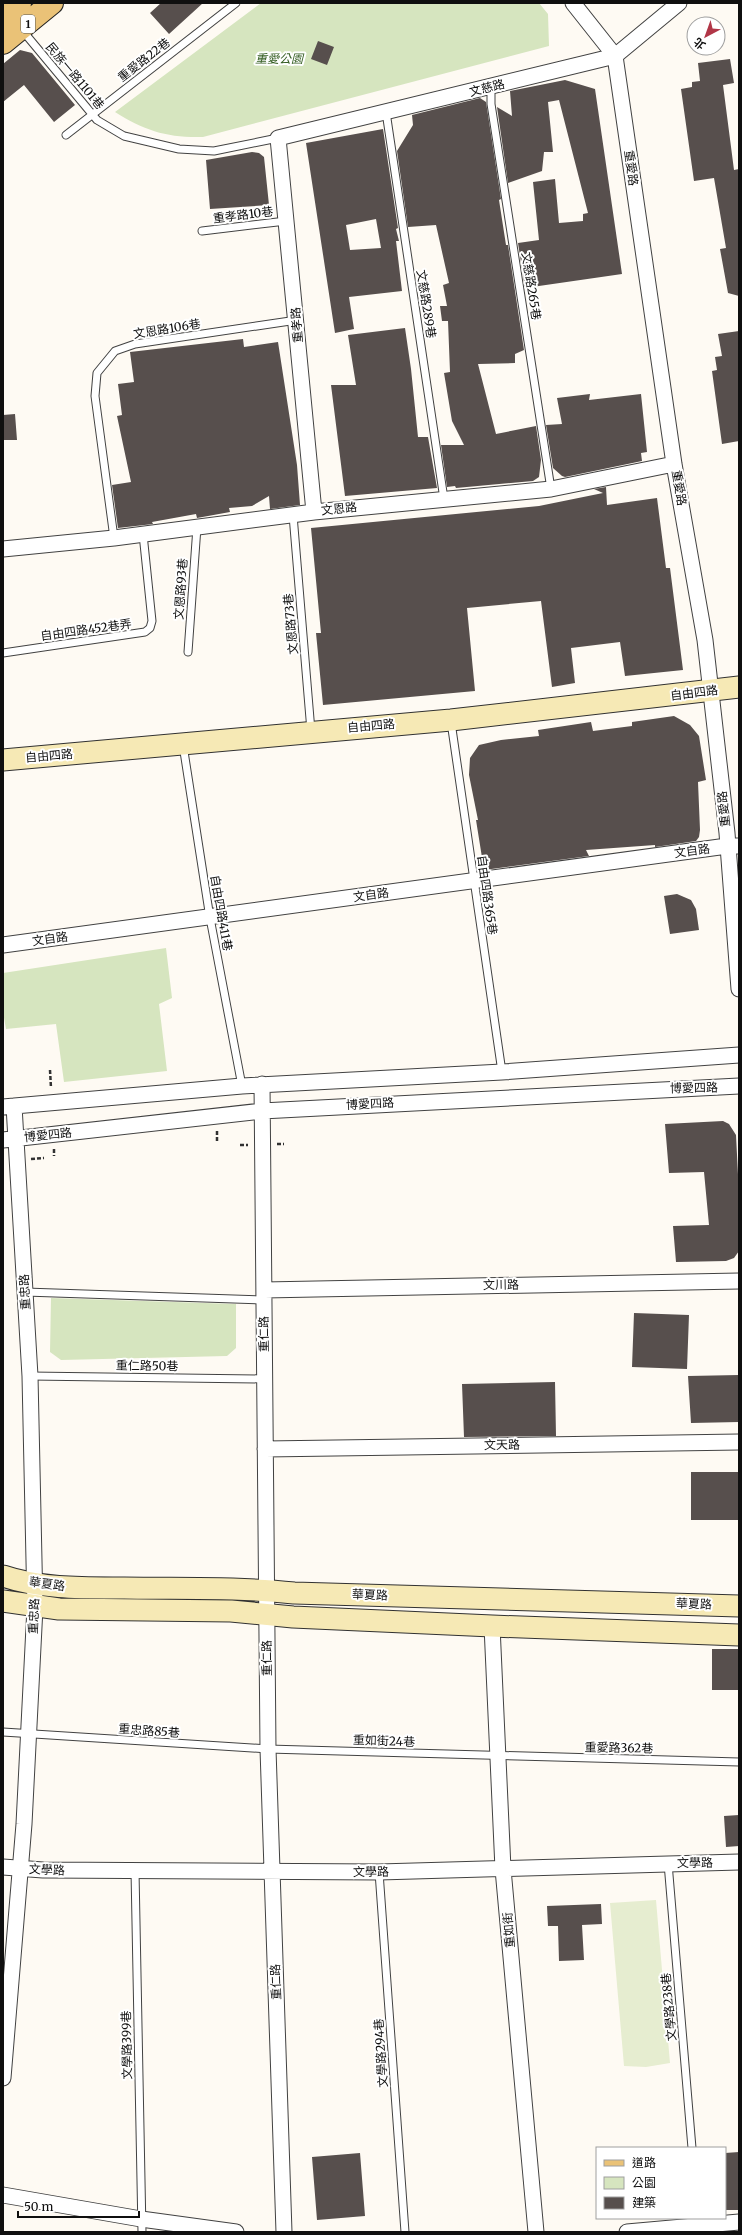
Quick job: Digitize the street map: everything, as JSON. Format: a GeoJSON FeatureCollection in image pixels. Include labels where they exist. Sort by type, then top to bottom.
{"type":"FeatureCollection","features":[{"type":"Feature","properties":{"kind":"main road","name":"1"},"geometry":{"type":"LineString","coordinates":[[3,43],[14,18],[52,3]]}},
{"type":"Feature","properties":{"kind":"street"},"geometry":{"type":"LineString","coordinates":[[573,3],[615,56]]}},
{"type":"Feature","properties":{"kind":"street","name":"文慈路"},"geometry":{"type":"LineString","coordinates":[[278,138],[615,56],[679,3]]}},
{"type":"Feature","properties":{"kind":"street","name":"重愛路"},"geometry":{"type":"LineString","coordinates":[[615,56],[674,464],[705,640],[733,846],[739,989]]}},
{"type":"Feature","properties":{"kind":"street","name":"重孝路"},"geometry":{"type":"LineString","coordinates":[[278,138],[297,320],[314,512]]}},
{"type":"Feature","properties":{"kind":"street","name":"文恩路"},"geometry":{"type":"LineString","coordinates":[[3,549],[114,538],[314,512],[551,489],[674,464]]}},
{"type":"Feature","properties":{"kind":"street","name":"自由四路"},"geometry":{"type":"LineString","coordinates":[[3,760],[311,731],[451,720],[712,692],[739,687]]}},
{"type":"Feature","properties":{"kind":"street","name":"文自路"},"geometry":{"type":"LineString","coordinates":[[3,945],[733,846]]}},
{"type":"Feature","properties":{"kind":"street","name":"博愛四路"},"geometry":{"type":"LineString","coordinates":[[8,1106],[262,1084],[502,1072],[739,1055]]}},
{"type":"Feature","properties":{"kind":"street","name":"重仁路"},"geometry":{"type":"LineString","coordinates":[[262,1084],[268,1749],[284,2232]]}},
{"type":"Feature","properties":{"kind":"street","name":"博愛四路"},"geometry":{"type":"LineString","coordinates":[[10,1139],[262,1111],[739,1086]]}},
{"type":"Feature","properties":{"kind":"street","name":"重忠路"},"geometry":{"type":"LineString","coordinates":[[3,2078],[6,2002],[20,1869],[29,1734],[35,1606],[30,1376],[25,1292],[8,1106]]}},
{"type":"Feature","properties":{"kind":"street","name":"文川路"},"geometry":{"type":"LineString","coordinates":[[264,1295],[739,1281]]}},
{"type":"Feature","properties":{"kind":"street","name":"文天路"},"geometry":{"type":"LineString","coordinates":[[265,1449],[739,1442]]}},
{"type":"Feature","properties":{"kind":"street","name":"華夏路"},"geometry":{"type":"LineString","coordinates":[[3,1576],[35,1584],[73,1588],[266,1590],[294,1593],[739,1606]]}},
{"type":"Feature","properties":{"kind":"street","name":"華夏路"},"geometry":{"type":"LineString","coordinates":[[3,1601],[58,1609],[231,1611],[293,1616],[492,1626],[739,1635]]}},
{"type":"Feature","properties":{"kind":"street","name":"重如街"},"geometry":{"type":"LineString","coordinates":[[492,1626],[503,1869],[536,2232]]}},
{"type":"Feature","properties":{"kind":"street","name":"文學路"},"geometry":{"type":"LineString","coordinates":[[3,1867],[20,1869],[273,1873],[379,1872],[739,1862]]}},
{"type":"Feature","properties":{"kind":"street"},"geometry":{"type":"LineString","coordinates":[[3,2195],[141,2226],[236,2232]]}},
{"type":"Feature","properties":{"kind":"street"},"geometry":{"type":"LineString","coordinates":[[627,2232],[698,2222],[739,2222]]}},
{"type":"Feature","properties":{"kind":"lane","name":"重愛路22巷"},"geometry":{"type":"LineString","coordinates":[[66,135],[236,3]]}},
{"type":"Feature","properties":{"kind":"lane","name":"民族一路1101巷"},"geometry":{"type":"LineString","coordinates":[[14,18],[92,114],[98,120],[124,136],[179,149],[214,151],[278,138]]}},
{"type":"Feature","properties":{"kind":"lane","name":"文慈路265巷"},"geometry":{"type":"LineString","coordinates":[[491,87],[491,104],[551,489]]}},
{"type":"Feature","properties":{"kind":"lane","name":"文慈路289巷"},"geometry":{"type":"LineString","coordinates":[[386,112],[444,499]]}},
{"type":"Feature","properties":{"kind":"lane","name":"重孝路10巷"},"geometry":{"type":"LineString","coordinates":[[202,231],[287,221]]}},
{"type":"Feature","properties":{"kind":"lane","name":"文恩路106巷"},"geometry":{"type":"LineString","coordinates":[[114,538],[95,396],[97,373],[115,351],[135,344],[297,320]]}},
{"type":"Feature","properties":{"kind":"lane","name":"文恩路73巷"},"geometry":{"type":"LineString","coordinates":[[293,515],[311,731]]}},
{"type":"Feature","properties":{"kind":"lane","name":"文恩路93巷"},"geometry":{"type":"LineString","coordinates":[[188,652],[197,528]]}},
{"type":"Feature","properties":{"kind":"lane","name":"自由四路452巷弄"},"geometry":{"type":"LineString","coordinates":[[3,653],[145,632],[150,628],[152,621],[143,534]]}},
{"type":"Feature","properties":{"kind":"lane","name":"自由四路365巷"},"geometry":{"type":"LineString","coordinates":[[451,720],[502,1072]]}},
{"type":"Feature","properties":{"kind":"lane","name":"自由四路411巷"},"geometry":{"type":"LineString","coordinates":[[182,744],[210,918],[242,1086]]}},
{"type":"Feature","properties":{"kind":"lane"},"geometry":{"type":"LineString","coordinates":[[25,1292],[264,1295]]}},
{"type":"Feature","properties":{"kind":"lane","name":"重仁路50巷"},"geometry":{"type":"LineString","coordinates":[[30,1376],[265,1379]]}},
{"type":"Feature","properties":{"kind":"lane","name":"重忠路85巷"},"geometry":{"type":"LineString","coordinates":[[3,1732],[268,1749]]}},
{"type":"Feature","properties":{"kind":"lane","name":"重如街24巷"},"geometry":{"type":"LineString","coordinates":[[268,1749],[498,1755]]}},
{"type":"Feature","properties":{"kind":"lane","name":"重愛路362巷"},"geometry":{"type":"LineString","coordinates":[[498,1755],[739,1762]]}},
{"type":"Feature","properties":{"kind":"lane","name":"文學路238巷"},"geometry":{"type":"LineString","coordinates":[[668,1863],[692,2147]]}},
{"type":"Feature","properties":{"kind":"lane","name":"文學路399巷"},"geometry":{"type":"LineString","coordinates":[[135,1871],[141,2226]]}},
{"type":"Feature","properties":{"kind":"lane","name":"文學路294巷"},"geometry":{"type":"LineString","coordinates":[[379,1872],[405,2232]]}},
{"type":"Feature","properties":{"kind":"green space","name":"重愛公園"},"geometry":{"type":"Polygon","coordinates":[[[261,3],[539,3],[548,14],[549,46],[203,137],[168,135],[157,132],[136,124],[115,112],[261,3]]]}},
{"type":"Feature","properties":{"kind":"green space"},"geometry":{"type":"Polygon","coordinates":[[[166,948],[172,998],[159,1004],[167,1071],[64,1082],[56,1024],[6,1029],[3,1012],[3,973],[166,948]]]}},
{"type":"Feature","properties":{"kind":"green space"},"geometry":{"type":"Polygon","coordinates":[[[51,1298],[236,1304],[236,1348],[227,1356],[61,1360],[50,1352],[51,1298]]]}},
{"type":"Feature","properties":{"kind":"green space"},"geometry":{"type":"Polygon","coordinates":[[[656,1900],[670,2063],[646,2067],[624,2066],[610,1903],[656,1900]]]}},
{"type":"Feature","properties":{"kind":"building"},"geometry":{"type":"Polygon","coordinates":[[[161,3],[203,3],[169,34],[150,13],[161,3]]]}},
{"type":"Feature","properties":{"kind":"building"},"geometry":{"type":"Polygon","coordinates":[[[318,41],[334,47],[327,65],[311,59],[318,41]]]}},
{"type":"Feature","properties":{"kind":"building"},"geometry":{"type":"Polygon","coordinates":[[[20,50],[32,53],[75,105],[54,122],[24,85],[3,102],[3,64],[20,50]]]}},
{"type":"Feature","properties":{"kind":"building"},"geometry":{"type":"Polygon","coordinates":[[[730,59],[734,83],[723,85],[734,170],[739,169],[739,296],[728,293],[720,249],[726,248],[714,178],[694,181],[681,89],[692,87],[692,82],[700,81],[698,63],[730,59]]]}},
{"type":"Feature","properties":{"kind":"building"},"geometry":{"type":"Polygon","coordinates":[[[565,80],[595,89],[622,274],[525,288],[518,243],[539,240],[533,182],[555,179],[559,223],[583,221],[583,214],[588,213],[559,100],[548,102],[553,152],[544,152],[542,171],[508,183],[497,107],[512,116],[510,91],[565,80]]]}},
{"type":"Feature","properties":{"kind":"building"},"geometry":{"type":"Polygon","coordinates":[[[480,98],[486,102],[501,199],[499,200],[506,245],[508,245],[524,350],[515,354],[515,363],[478,364],[496,434],[536,426],[541,460],[539,477],[533,481],[456,488],[455,486],[447,487],[441,445],[464,445],[452,421],[444,373],[450,372],[448,321],[442,321],[440,306],[447,306],[443,285],[449,283],[436,225],[408,227],[397,151],[413,125],[412,115],[480,98]]]}},
{"type":"Feature","properties":{"kind":"building"},"geometry":{"type":"Polygon","coordinates":[[[383,129],[398,228],[396,229],[399,241],[396,241],[402,291],[349,297],[354,329],[335,333],[306,143],[383,129]],[[376,219],[346,225],[350,250],[381,248],[376,219]]]}},
{"type":"Feature","properties":{"kind":"building"},"geometry":{"type":"Polygon","coordinates":[[[252,152],[259,153],[264,157],[269,205],[210,209],[206,160],[252,152]]]}},
{"type":"Feature","properties":{"kind":"building"},"geometry":{"type":"Polygon","coordinates":[[[405,328],[418,437],[428,437],[437,488],[345,496],[331,385],[356,385],[348,335],[405,328]]]}},
{"type":"Feature","properties":{"kind":"building"},"geometry":{"type":"Polygon","coordinates":[[[739,331],[739,441],[722,444],[712,371],[717,370],[715,357],[722,356],[718,334],[739,331]]]}},
{"type":"Feature","properties":{"kind":"building"},"geometry":{"type":"Polygon","coordinates":[[[243,339],[244,347],[278,342],[297,465],[300,505],[270,509],[269,496],[252,506],[229,508],[230,512],[197,518],[196,514],[152,522],[153,524],[118,528],[112,485],[131,482],[117,416],[122,415],[118,384],[134,382],[130,352],[243,339]]]}},
{"type":"Feature","properties":{"kind":"building"},"geometry":{"type":"Polygon","coordinates":[[[590,394],[589,400],[641,394],[647,452],[641,453],[642,461],[565,477],[553,468],[546,425],[562,424],[557,398],[590,394]]]}},
{"type":"Feature","properties":{"kind":"building"},"geometry":{"type":"Polygon","coordinates":[[[15,414],[17,440],[3,440],[3,415],[15,414]]]}},
{"type":"Feature","properties":{"kind":"building"},"geometry":{"type":"Polygon","coordinates":[[[606,487],[607,505],[657,498],[666,568],[670,568],[683,670],[625,676],[620,642],[571,648],[575,683],[552,687],[541,601],[467,608],[475,691],[323,705],[316,633],[321,633],[311,528],[539,506],[603,493],[594,489],[606,487]]]}},
{"type":"Feature","properties":{"kind":"building"},"geometry":{"type":"Polygon","coordinates":[[[674,716],[690,725],[699,736],[706,780],[698,782],[700,830],[699,837],[696,841],[655,847],[655,845],[586,850],[589,856],[484,870],[476,820],[478,820],[469,775],[470,758],[479,745],[501,740],[539,736],[538,730],[591,722],[593,731],[632,726],[632,722],[674,716]]]}},
{"type":"Feature","properties":{"kind":"building"},"geometry":{"type":"Polygon","coordinates":[[[677,894],[691,900],[696,909],[699,930],[670,934],[664,896],[677,894]]]}},
{"type":"Feature","properties":{"kind":"building"},"geometry":{"type":"Polygon","coordinates":[[[723,1121],[729,1124],[736,1135],[739,1194],[739,1251],[734,1258],[726,1261],[676,1262],[673,1226],[709,1225],[704,1172],[669,1173],[665,1124],[723,1121]]]}},
{"type":"Feature","properties":{"kind":"building"},"geometry":{"type":"Polygon","coordinates":[[[634,1313],[689,1315],[687,1369],[632,1367],[634,1313]]]}},
{"type":"Feature","properties":{"kind":"building"},"geometry":{"type":"Polygon","coordinates":[[[739,1375],[739,1422],[691,1423],[688,1376],[739,1375]]]}},
{"type":"Feature","properties":{"kind":"building"},"geometry":{"type":"Polygon","coordinates":[[[555,1382],[556,1436],[464,1437],[462,1384],[555,1382]]]}},
{"type":"Feature","properties":{"kind":"building"},"geometry":{"type":"Polygon","coordinates":[[[691,1472],[739,1472],[739,1520],[691,1520],[691,1472]]]}},
{"type":"Feature","properties":{"kind":"building"},"geometry":{"type":"Polygon","coordinates":[[[712,1649],[739,1649],[739,1690],[712,1690],[712,1649]]]}},
{"type":"Feature","properties":{"kind":"building"},"geometry":{"type":"Polygon","coordinates":[[[739,1815],[739,1846],[726,1847],[724,1816],[739,1815]]]}},
{"type":"Feature","properties":{"kind":"building"},"geometry":{"type":"Polygon","coordinates":[[[601,1904],[602,1924],[582,1925],[584,1960],[559,1961],[558,1926],[548,1926],[547,1906],[601,1904]]]}},
{"type":"Feature","properties":{"kind":"building"},"geometry":{"type":"Polygon","coordinates":[[[739,2152],[739,2210],[726,2210],[726,2153],[739,2152]]]}},
{"type":"Feature","properties":{"kind":"building"},"geometry":{"type":"Polygon","coordinates":[[[360,2153],[365,2216],[317,2220],[312,2157],[360,2153]]]}}]}
